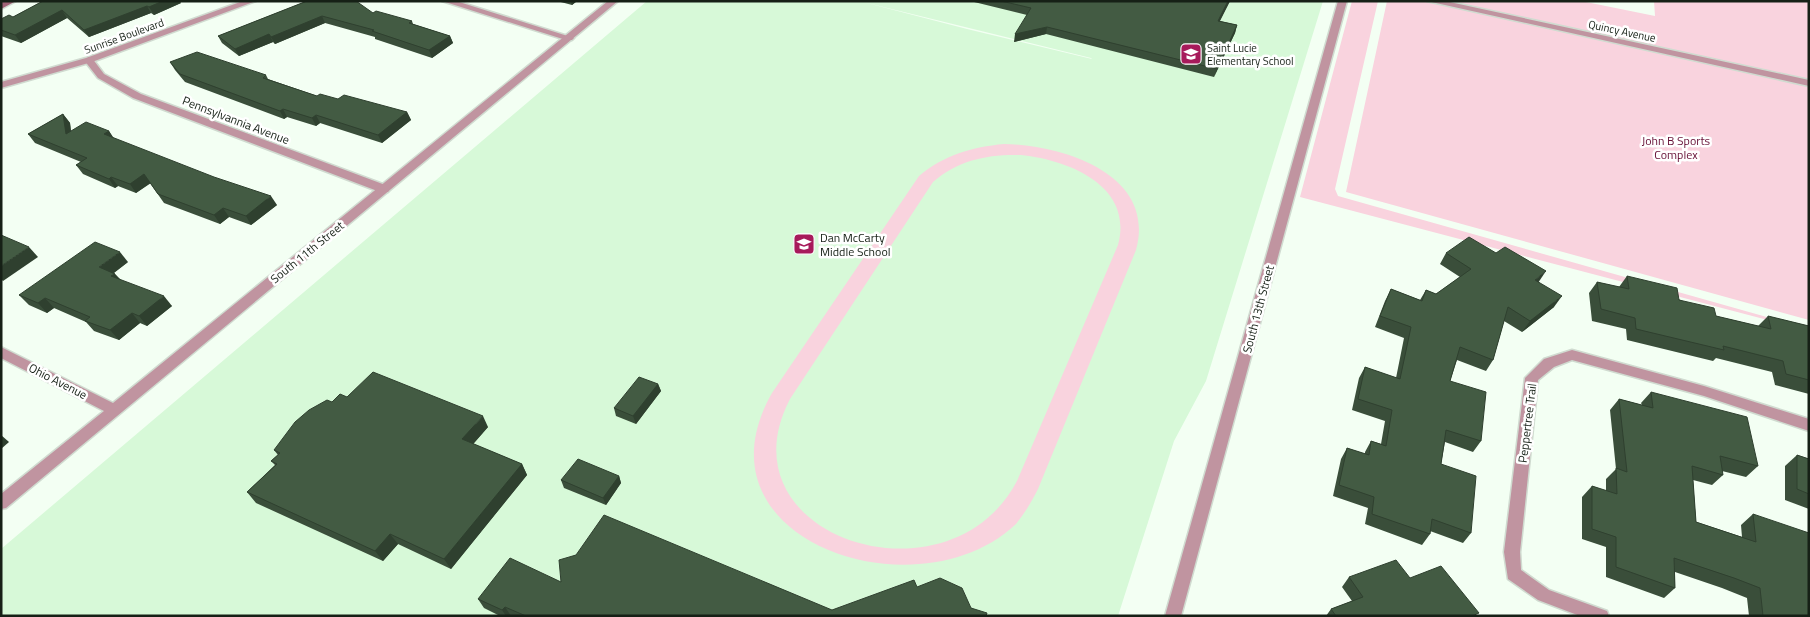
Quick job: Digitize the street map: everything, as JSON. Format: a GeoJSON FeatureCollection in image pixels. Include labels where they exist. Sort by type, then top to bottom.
{"type":"FeatureCollection","features":[{"type":"Feature","properties":{"kind":"main road"},"geometry":{"type":"LineString","coordinates":[[1,6],[12,1]]}},
{"type":"Feature","properties":{"kind":"street","name":"Sunrise Boulevard"},"geometry":{"type":"LineString","coordinates":[[1,85],[89,60],[252,1]]}},
{"type":"Feature","properties":{"kind":"street"},"geometry":{"type":"LineString","coordinates":[[446,1],[569,38]]}},
{"type":"Feature","properties":{"kind":"street","name":"South 11th Street"},"geometry":{"type":"LineString","coordinates":[[1,503],[614,1]]}},
{"type":"Feature","properties":{"kind":"street","name":"South 13th Street"},"geometry":{"type":"LineString","coordinates":[[1173,616],[1343,1]]}},
{"type":"Feature","properties":{"kind":"street","name":"Quincy Avenue"},"geometry":{"type":"LineString","coordinates":[[1431,1],[1809,83]]}},
{"type":"Feature","properties":{"kind":"street","name":"Pennsylvannia Avenue"},"geometry":{"type":"LineString","coordinates":[[89,60],[101,76],[137,96],[384,189]]}},
{"type":"Feature","properties":{"kind":"street","name":"Ohio Avenue"},"geometry":{"type":"LineString","coordinates":[[1,352],[115,410]]}},
{"type":"Feature","properties":{"kind":"street","name":"Peppertree Trail"},"geometry":{"type":"LineString","coordinates":[[1601,616],[1544,595],[1514,574],[1512,552],[1532,378],[1549,363],[1572,355],[1704,391],[1809,425]]}},
{"type":"Feature","properties":{"kind":"shaded area","name":"Dan McCarty Middle School"},"geometry":{"type":"Polygon","coordinates":[[[647,1],[1323,1],[1206,381],[1174,441],[1118,616],[1,616],[1,549],[647,1]],[[863,2],[1092,59],[1091,58],[863,2]]]}},
{"type":"Feature","properties":{"kind":"green space"},"geometry":{"type":"Polygon","coordinates":[[[1352,1],[1378,1],[1335,189],[1338,196],[1809,329],[1809,331],[1300,197],[1352,1]]]}},
{"type":"Feature","properties":{"kind":"green space","name":"John B Sports Complex"},"geometry":{"type":"Polygon","coordinates":[[[1387,1],[1581,1],[1655,16],[1654,1],[1809,1],[1809,320],[1346,192],[1387,1]]]}},
{"type":"Feature","properties":{"kind":"green space"},"geometry":{"type":"Polygon","coordinates":[[[1004,144],[1052,150],[1077,158],[1100,169],[1119,183],[1132,202],[1139,224],[1136,250],[1038,489],[1016,524],[974,551],[925,564],[874,562],[826,549],[786,524],[761,489],[754,445],[772,393],[919,176],[948,157],[992,145],[1004,144]],[[1021,155],[985,157],[953,168],[933,182],[790,399],[776,447],[786,488],[812,520],[851,540],[896,549],[943,542],[985,520],[1017,481],[1118,245],[1120,224],[1116,207],[1107,192],[1094,180],[1077,170],[1040,158],[1021,155]]]}},
{"type":"Feature","properties":{"kind":"building"},"geometry":{"type":"Polygon","coordinates":[[[43,1],[163,1],[84,30],[62,10],[15,35],[1,30],[1,19],[9,15],[13,17],[43,1]]]}},
{"type":"Feature","properties":{"kind":"building"},"geometry":{"type":"Polygon","coordinates":[[[307,1],[356,1],[373,13],[376,11],[412,21],[409,23],[450,36],[429,50],[372,31],[374,30],[322,16],[271,37],[269,34],[235,49],[218,36],[307,1]]]}},
{"type":"Feature","properties":{"kind":"building"},"geometry":{"type":"Polygon","coordinates":[[[1001,1],[1228,1],[1218,21],[1237,25],[1217,69],[1047,27],[1015,34],[1031,8],[1001,1]]]}},
{"type":"Feature","properties":{"kind":"building"},"geometry":{"type":"Polygon","coordinates":[[[197,52],[266,75],[263,78],[317,96],[320,94],[338,99],[344,95],[407,112],[378,135],[316,115],[312,118],[283,109],[280,111],[180,74],[170,62],[197,52]]]}},
{"type":"Feature","properties":{"kind":"building"},"geometry":{"type":"Polygon","coordinates":[[[63,114],[66,134],[86,122],[109,131],[104,134],[214,177],[271,196],[246,216],[223,208],[214,215],[158,194],[144,174],[130,184],[111,177],[109,179],[76,165],[87,158],[28,134],[63,114]]]}},
{"type":"Feature","properties":{"kind":"building"},"geometry":{"type":"Polygon","coordinates":[[[1,235],[29,247],[1,266],[1,235]]]}},
{"type":"Feature","properties":{"kind":"building"},"geometry":{"type":"Polygon","coordinates":[[[1469,237],[1496,253],[1505,247],[1546,271],[1535,280],[1562,296],[1530,321],[1508,307],[1493,360],[1460,347],[1450,381],[1486,392],[1481,441],[1446,430],[1441,464],[1476,476],[1471,533],[1432,519],[1430,534],[1372,514],[1374,497],[1339,485],[1347,448],[1369,455],[1371,441],[1386,446],[1392,410],[1358,399],[1365,367],[1400,379],[1411,327],[1380,316],[1391,289],[1422,301],[1426,290],[1436,294],[1471,269],[1446,253],[1469,237]]]}},
{"type":"Feature","properties":{"kind":"building"},"geometry":{"type":"Polygon","coordinates":[[[95,242],[120,252],[99,267],[115,274],[111,276],[164,296],[139,316],[132,313],[110,330],[85,321],[90,317],[45,298],[38,303],[19,295],[95,242]]]}},
{"type":"Feature","properties":{"kind":"building"},"geometry":{"type":"Polygon","coordinates":[[[1627,276],[1677,288],[1679,300],[1714,308],[1716,316],[1771,329],[1768,316],[1809,326],[1809,380],[1786,374],[1783,361],[1723,346],[1724,350],[1636,329],[1635,318],[1601,309],[1597,282],[1629,289],[1627,276]]]}},
{"type":"Feature","properties":{"kind":"building"},"geometry":{"type":"Polygon","coordinates":[[[373,372],[483,416],[462,439],[522,464],[444,559],[390,534],[375,551],[247,492],[277,464],[271,461],[280,453],[274,450],[295,422],[309,410],[327,400],[332,402],[340,394],[347,397],[373,372]]]}},
{"type":"Feature","properties":{"kind":"building"},"geometry":{"type":"Polygon","coordinates":[[[639,377],[658,384],[633,416],[614,408],[639,377]]]}},
{"type":"Feature","properties":{"kind":"building"},"geometry":{"type":"Polygon","coordinates":[[[1651,392],[1747,417],[1758,466],[1720,456],[1723,475],[1692,466],[1696,522],[1756,542],[1753,514],[1809,533],[1809,616],[1763,616],[1760,588],[1674,558],[1675,588],[1616,567],[1616,537],[1592,529],[1592,486],[1617,494],[1616,468],[1627,472],[1619,399],[1653,408],[1651,392]]]}},
{"type":"Feature","properties":{"kind":"building"},"geometry":{"type":"Polygon","coordinates":[[[1797,455],[1809,459],[1809,494],[1797,489],[1797,455]]]}},
{"type":"Feature","properties":{"kind":"building"},"geometry":{"type":"Polygon","coordinates":[[[578,459],[619,476],[603,498],[561,480],[578,459]]]}},
{"type":"Feature","properties":{"kind":"building"},"geometry":{"type":"Polygon","coordinates":[[[604,515],[832,610],[914,580],[917,587],[940,578],[962,588],[971,608],[987,613],[986,616],[526,616],[505,607],[502,610],[478,599],[510,558],[561,582],[559,560],[576,555],[604,515]]]}},
{"type":"Feature","properties":{"kind":"building"},"geometry":{"type":"Polygon","coordinates":[[[1396,560],[1410,578],[1441,566],[1479,613],[1472,616],[1336,616],[1331,609],[1363,597],[1349,577],[1396,560]]]}},
{"type":"Feature","properties":{"kind":"place","name":"Saint Lucie Elementary School"},"geometry":{"type":"Point","coordinates":[1191,54]}},
{"type":"Feature","properties":{"kind":"place","name":"Dan McCarty Middle School"},"geometry":{"type":"Point","coordinates":[804,244]}}]}
